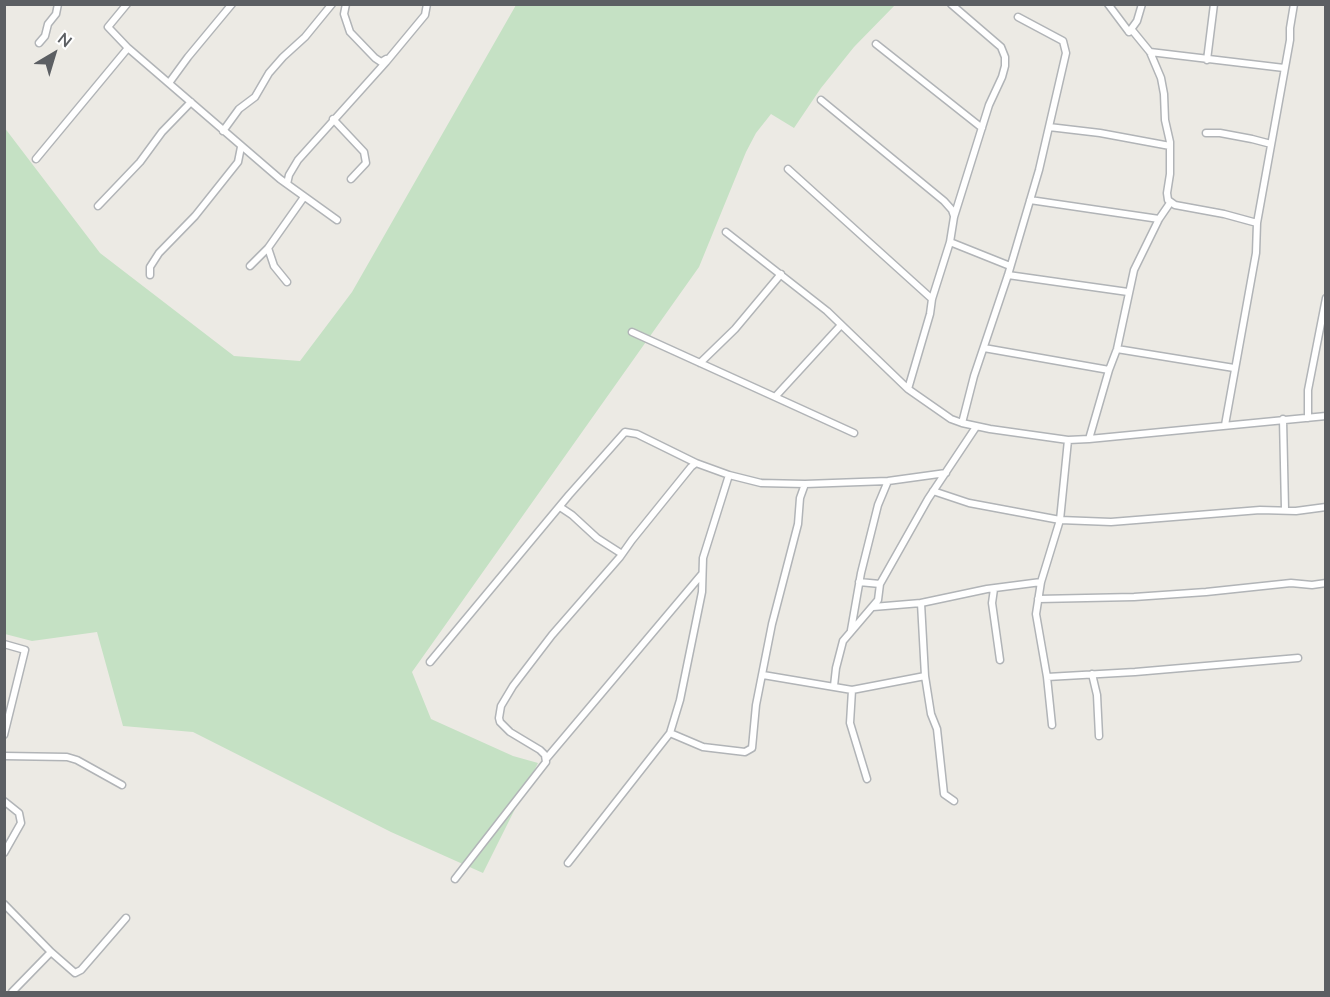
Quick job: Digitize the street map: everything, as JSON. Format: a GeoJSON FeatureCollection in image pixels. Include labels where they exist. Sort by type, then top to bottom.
{"type":"FeatureCollection","features":[{"type":"Feature","properties":{"kind":"street"},"geometry":{"type":"LineString","coordinates":[[39,43],[45,36],[48,24],[56,14],[58,4]]}},
{"type":"Feature","properties":{"kind":"street"},"geometry":{"type":"LineString","coordinates":[[127,4],[108,27],[128,48],[241,147],[304,197],[338,220]]}},
{"type":"Feature","properties":{"kind":"street"},"geometry":{"type":"LineString","coordinates":[[169,83],[232,4]]}},
{"type":"Feature","properties":{"kind":"street"},"geometry":{"type":"LineString","coordinates":[[223,131],[239,109],[255,97],[269,73],[332,4]]}},
{"type":"Feature","properties":{"kind":"street"},"geometry":{"type":"LineString","coordinates":[[346,4],[346,23],[358,42],[381,62],[389,57]]}},
{"type":"Feature","properties":{"kind":"street"},"geometry":{"type":"LineString","coordinates":[[287,184],[289,175],[298,160],[425,15],[426,4]]}},
{"type":"Feature","properties":{"kind":"street"},"geometry":{"type":"LineString","coordinates":[[908,389],[950,242],[954,216],[989,105],[1002,77],[1005,57],[1004,51],[994,40],[951,4]]}},
{"type":"Feature","properties":{"kind":"street"},"geometry":{"type":"LineString","coordinates":[[1108,4],[1129,32]]}},
{"type":"Feature","properties":{"kind":"street"},"geometry":{"type":"LineString","coordinates":[[1129,32],[1137,21],[1142,4]]}},
{"type":"Feature","properties":{"kind":"street"},"geometry":{"type":"LineString","coordinates":[[1207,60],[1214,4]]}},
{"type":"Feature","properties":{"kind":"street"},"geometry":{"type":"LineString","coordinates":[[1226,425],[1234,368],[1256,253],[1257,223],[1280,100],[1294,4]]}},
{"type":"Feature","properties":{"kind":"street"},"geometry":{"type":"LineString","coordinates":[[962,423],[1030,200],[1049,127],[1057,85],[1064,67],[1065,45],[1063,41],[1018,17]]}},
{"type":"Feature","properties":{"kind":"street"},"geometry":{"type":"LineString","coordinates":[[1129,32],[1132,30],[1150,52],[1161,78],[1170,146],[1167,193],[1170,203]]}},
{"type":"Feature","properties":{"kind":"street"},"geometry":{"type":"LineString","coordinates":[[876,44],[982,128]]}},
{"type":"Feature","properties":{"kind":"street"},"geometry":{"type":"LineString","coordinates":[[36,159],[128,48]]}},
{"type":"Feature","properties":{"kind":"street"},"geometry":{"type":"LineString","coordinates":[[1150,52],[1284,68]]}},
{"type":"Feature","properties":{"kind":"street"},"geometry":{"type":"LineString","coordinates":[[821,100],[944,201],[954,216]]}},
{"type":"Feature","properties":{"kind":"street"},"geometry":{"type":"LineString","coordinates":[[98,206],[140,162],[162,132],[191,102]]}},
{"type":"Feature","properties":{"kind":"street"},"geometry":{"type":"LineString","coordinates":[[333,119],[364,152],[366,163],[351,179]]}},
{"type":"Feature","properties":{"kind":"street"},"geometry":{"type":"LineString","coordinates":[[1049,127],[1100,133],[1170,146]]}},
{"type":"Feature","properties":{"kind":"street"},"geometry":{"type":"LineString","coordinates":[[1206,133],[1220,133],[1271,144]]}},
{"type":"Feature","properties":{"kind":"street"},"geometry":{"type":"LineString","coordinates":[[150,275],[150,267],[159,253],[195,216],[238,162],[241,147]]}},
{"type":"Feature","properties":{"kind":"street"},"geometry":{"type":"LineString","coordinates":[[788,170],[932,299]]}},
{"type":"Feature","properties":{"kind":"street"},"geometry":{"type":"LineString","coordinates":[[250,266],[268,248],[304,197]]}},
{"type":"Feature","properties":{"kind":"street"},"geometry":{"type":"LineString","coordinates":[[1030,200],[1159,219]]}},
{"type":"Feature","properties":{"kind":"street"},"geometry":{"type":"LineString","coordinates":[[1170,203],[1257,223]]}},
{"type":"Feature","properties":{"kind":"street"},"geometry":{"type":"LineString","coordinates":[[1089,439],[1117,349],[1134,270],[1159,219],[1170,203]]}},
{"type":"Feature","properties":{"kind":"street"},"geometry":{"type":"LineString","coordinates":[[726,232],[827,311],[908,389],[962,423],[1068,440],[1164,433],[1326,416]]}},
{"type":"Feature","properties":{"kind":"street"},"geometry":{"type":"LineString","coordinates":[[950,242],[1010,266]]}},
{"type":"Feature","properties":{"kind":"street"},"geometry":{"type":"LineString","coordinates":[[268,248],[274,266],[287,282]]}},
{"type":"Feature","properties":{"kind":"street"},"geometry":{"type":"LineString","coordinates":[[700,363],[735,329],[781,274]]}},
{"type":"Feature","properties":{"kind":"street"},"geometry":{"type":"LineString","coordinates":[[1008,275],[1128,292]]}},
{"type":"Feature","properties":{"kind":"street"},"geometry":{"type":"LineString","coordinates":[[1308,418],[1308,390],[1326,298]]}},
{"type":"Feature","properties":{"kind":"street"},"geometry":{"type":"LineString","coordinates":[[775,397],[841,325]]}},
{"type":"Feature","properties":{"kind":"street"},"geometry":{"type":"LineString","coordinates":[[632,332],[854,433]]}},
{"type":"Feature","properties":{"kind":"street"},"geometry":{"type":"LineString","coordinates":[[984,348],[1109,370]]}},
{"type":"Feature","properties":{"kind":"street"},"geometry":{"type":"LineString","coordinates":[[1117,349],[1234,368]]}},
{"type":"Feature","properties":{"kind":"street"},"geometry":{"type":"LineString","coordinates":[[1283,419],[1286,509]]}},
{"type":"Feature","properties":{"kind":"street"},"geometry":{"type":"LineString","coordinates":[[834,686],[843,640],[878,600],[880,584],[933,491],[976,427]]}},
{"type":"Feature","properties":{"kind":"street"},"geometry":{"type":"LineString","coordinates":[[430,662],[625,432],[637,434],[696,463],[761,483],[888,481],[946,473]]}},
{"type":"Feature","properties":{"kind":"street"},"geometry":{"type":"LineString","coordinates":[[1052,725],[1047,677],[1036,616],[1041,582],[1060,520],[1068,440]]}},
{"type":"Feature","properties":{"kind":"street"},"geometry":{"type":"LineString","coordinates":[[546,759],[540,750],[504,726],[499,718],[501,706],[513,686],[552,635],[696,463]]}},
{"type":"Feature","properties":{"kind":"street"},"geometry":{"type":"LineString","coordinates":[[568,862],[670,733],[680,700],[702,592],[704,553],[729,475]]}},
{"type":"Feature","properties":{"kind":"street"},"geometry":{"type":"LineString","coordinates":[[850,631],[859,582],[878,505],[888,481]]}},
{"type":"Feature","properties":{"kind":"street"},"geometry":{"type":"LineString","coordinates":[[670,733],[703,747],[745,752],[749,751],[753,744],[756,705],[772,624],[798,525],[800,498],[805,484]]}},
{"type":"Feature","properties":{"kind":"street"},"geometry":{"type":"LineString","coordinates":[[933,491],[969,503],[1060,520],[1111,522],[1286,509],[1296,511],[1326,507]]}},
{"type":"Feature","properties":{"kind":"street"},"geometry":{"type":"LineString","coordinates":[[560,507],[597,538],[622,554]]}},
{"type":"Feature","properties":{"kind":"street"},"geometry":{"type":"LineString","coordinates":[[455,879],[542,769],[546,759],[702,574]]}},
{"type":"Feature","properties":{"kind":"street"},"geometry":{"type":"LineString","coordinates":[[859,582],[880,584]]}},
{"type":"Feature","properties":{"kind":"street"},"geometry":{"type":"LineString","coordinates":[[873,607],[921,603],[1041,582]]}},
{"type":"Feature","properties":{"kind":"street"},"geometry":{"type":"LineString","coordinates":[[1038,599],[1134,597],[1291,583],[1311,585],[1326,583]]}},
{"type":"Feature","properties":{"kind":"street"},"geometry":{"type":"LineString","coordinates":[[994,589],[992,603],[1000,660]]}},
{"type":"Feature","properties":{"kind":"street"},"geometry":{"type":"LineString","coordinates":[[921,603],[925,676],[931,714],[937,729],[944,794],[954,801]]}},
{"type":"Feature","properties":{"kind":"street"},"geometry":{"type":"LineString","coordinates":[[4,644],[25,650],[6,718],[4,735]]}},
{"type":"Feature","properties":{"kind":"street"},"geometry":{"type":"LineString","coordinates":[[1047,677],[1298,658]]}},
{"type":"Feature","properties":{"kind":"street"},"geometry":{"type":"LineString","coordinates":[[1092,674],[1097,695],[1099,736]]}},
{"type":"Feature","properties":{"kind":"street"},"geometry":{"type":"LineString","coordinates":[[763,675],[852,690],[925,676]]}},
{"type":"Feature","properties":{"kind":"street"},"geometry":{"type":"LineString","coordinates":[[852,690],[850,723],[867,779]]}},
{"type":"Feature","properties":{"kind":"street"},"geometry":{"type":"LineString","coordinates":[[4,756],[67,757],[77,760],[122,785]]}},
{"type":"Feature","properties":{"kind":"street"},"geometry":{"type":"LineString","coordinates":[[4,801],[19,813],[21,823],[4,854]]}},
{"type":"Feature","properties":{"kind":"street"},"geometry":{"type":"LineString","coordinates":[[4,904],[75,973],[81,970],[126,918]]}},
{"type":"Feature","properties":{"kind":"street"},"geometry":{"type":"LineString","coordinates":[[12,993],[51,952]]}},
{"type":"Feature","properties":{"kind":"green space"},"geometry":{"type":"Polygon","coordinates":[[[516,5],[895,5],[854,47],[821,88],[794,128],[771,114],[756,133],[699,267],[412,672],[431,719],[513,756],[538,763],[483,873],[391,832],[193,732],[123,726],[97,632],[32,641],[5,634],[4,127],[100,253],[234,356],[300,361],[352,292],[516,5]]]}}]}
